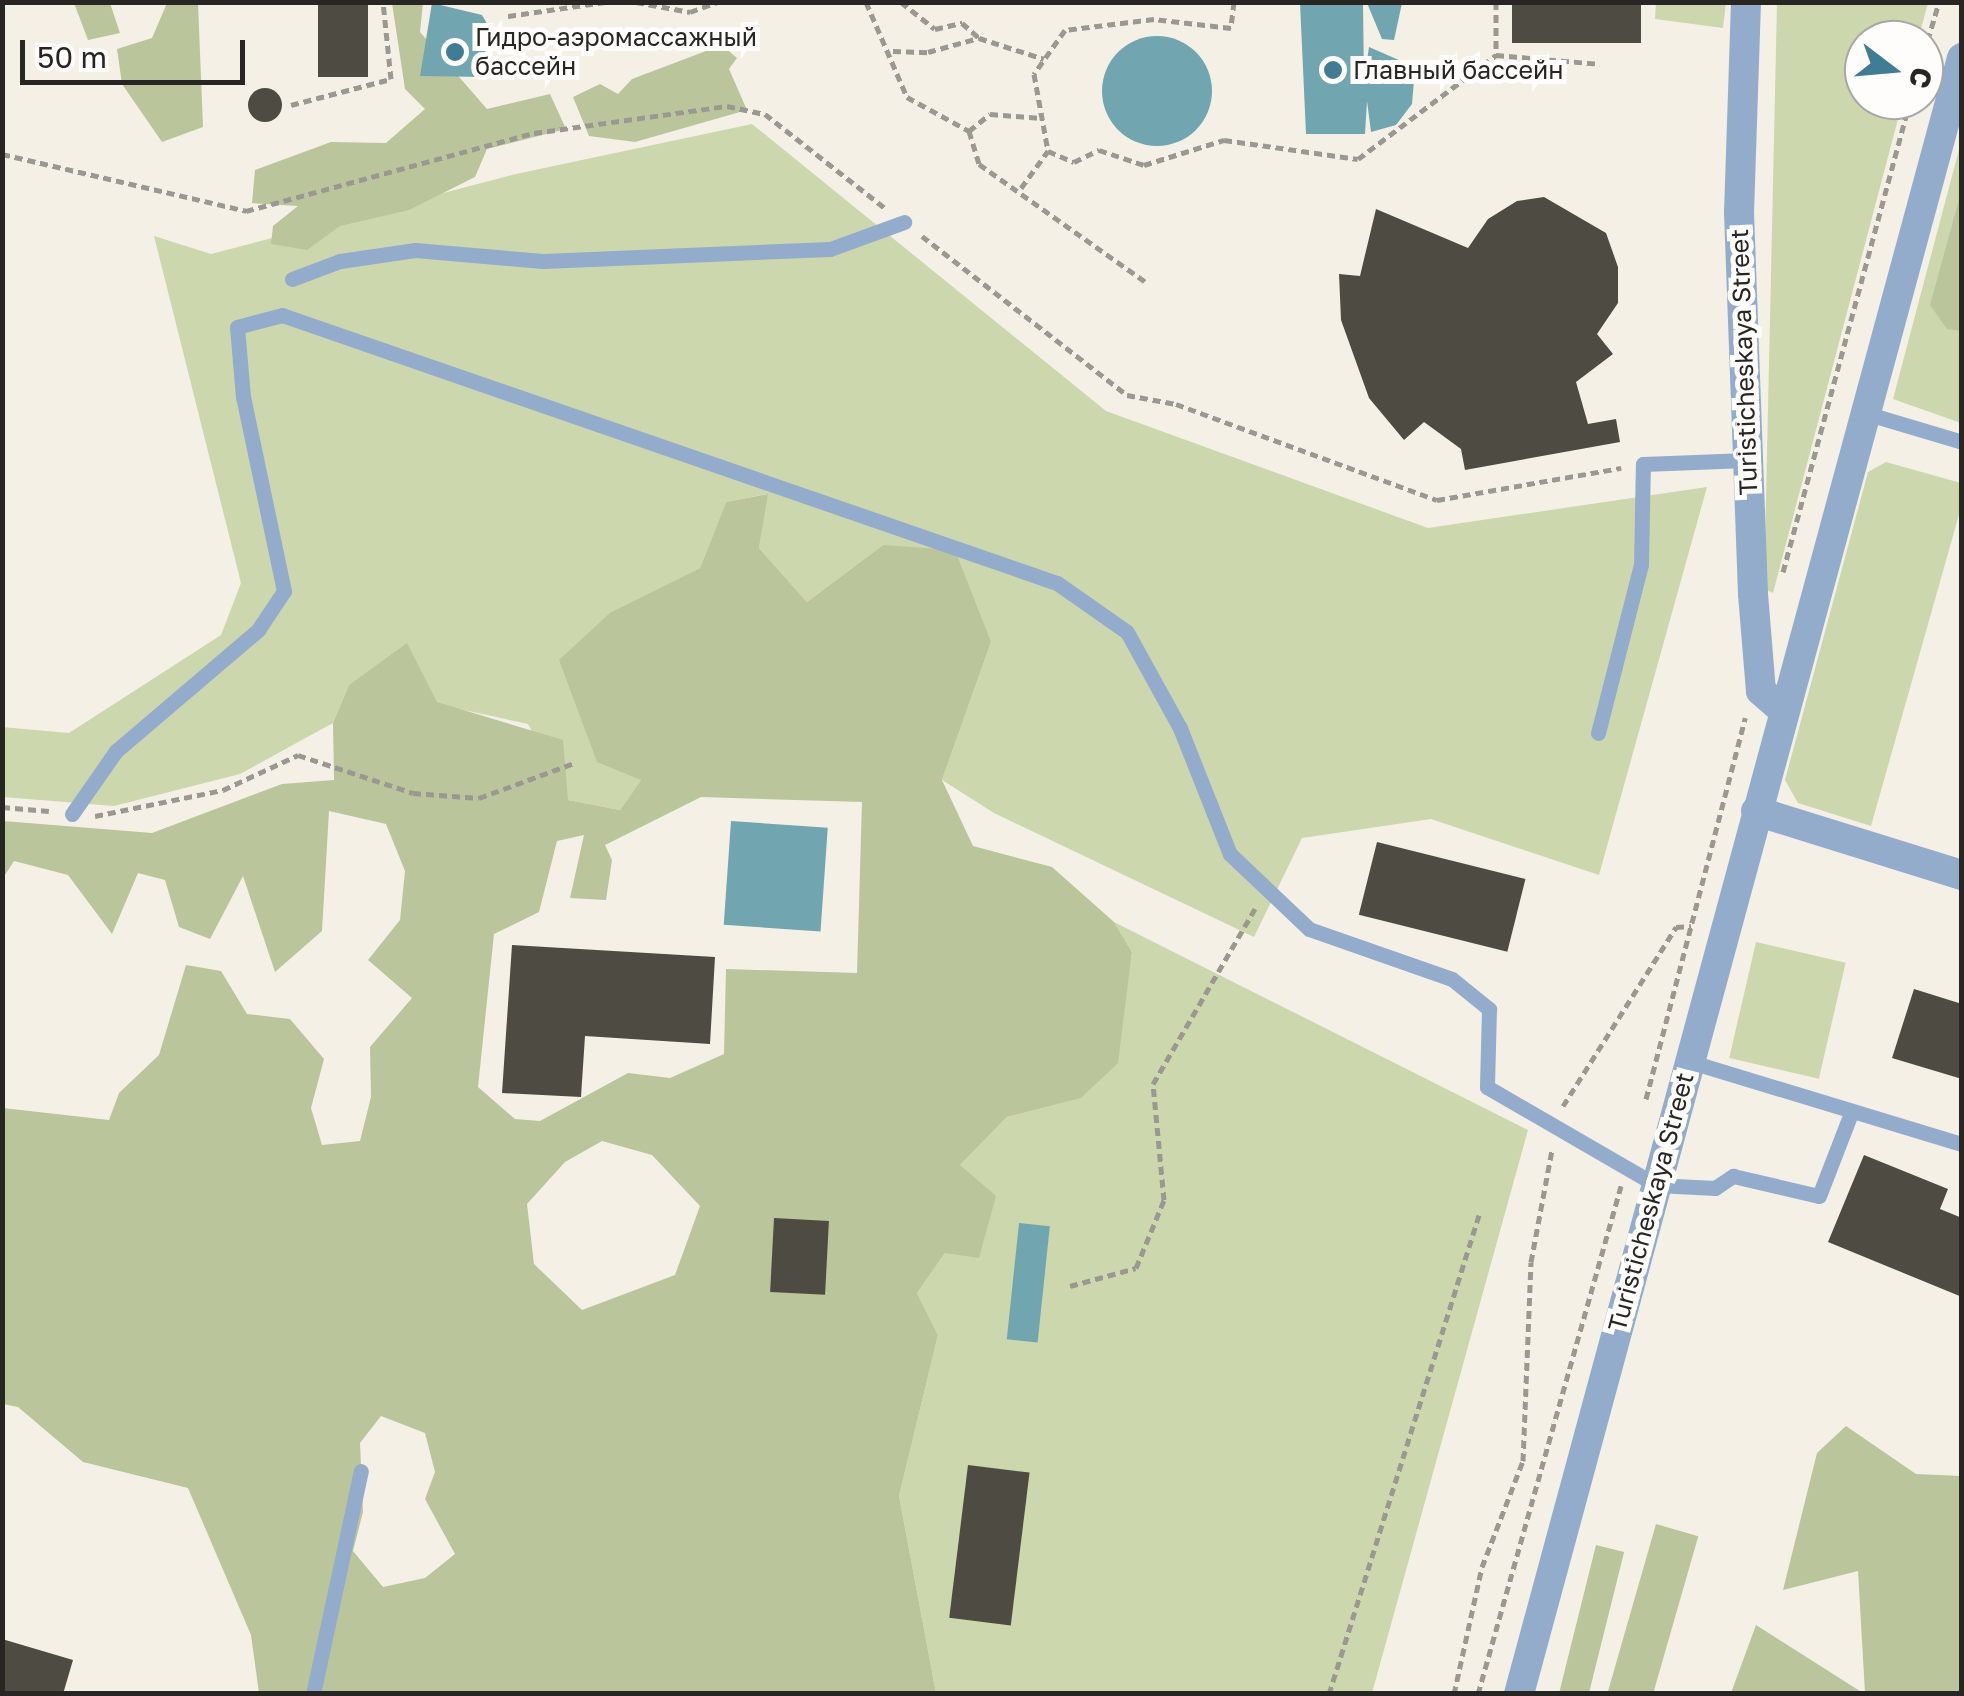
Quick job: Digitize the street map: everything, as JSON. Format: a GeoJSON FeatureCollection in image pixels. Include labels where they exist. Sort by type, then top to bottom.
{"type":"FeatureCollection","features":[{"type":"Feature","properties":{"kind":"street","name":"Turisticheskaya Street"},"geometry":{"type":"LineString","coordinates":[[1746,2],[1739,212],[1747,460],[1761,691],[1784,710]]}},
{"type":"Feature","properties":{"kind":"street","name":"Turisticheskaya Street"},"geometry":{"type":"LineString","coordinates":[[1519,1694],[1962,58]]}},
{"type":"Feature","properties":{"kind":"street"},"geometry":{"type":"LineString","coordinates":[[1756,811],[1962,875]]}},
{"type":"Feature","properties":{"kind":"lane"},"geometry":{"type":"LineString","coordinates":[[292,279],[340,261],[415,250],[543,261],[830,249],[904,222]]}},
{"type":"Feature","properties":{"kind":"lane"},"geometry":{"type":"LineString","coordinates":[[72,814],[116,751],[258,630],[284,591],[243,397],[237,327],[282,315],[1058,583],[1127,632],[1180,728],[1230,854],[1309,929],[1464,989],[1489,1009],[1487,1087],[1656,1185],[1715,1188],[1733,1176],[1819,1196],[1852,1113]]}},
{"type":"Feature","properties":{"kind":"lane"},"geometry":{"type":"LineString","coordinates":[[1865,413],[1962,442]]}},
{"type":"Feature","properties":{"kind":"lane"},"geometry":{"type":"LineString","coordinates":[[1598,733],[1641,564],[1644,464],[1747,460]]}},
{"type":"Feature","properties":{"kind":"lane"},"geometry":{"type":"LineString","coordinates":[[1688,1060],[1962,1144]]}},
{"type":"Feature","properties":{"kind":"lane"},"geometry":{"type":"LineString","coordinates":[[314,1694],[361,1471]]}},
{"type":"Feature","properties":{"kind":"path"},"geometry":{"type":"LineString","coordinates":[[292,105],[391,79],[383,2]]}},
{"type":"Feature","properties":{"kind":"path"},"geometry":{"type":"LineString","coordinates":[[508,16],[605,2]]}},
{"type":"Feature","properties":{"kind":"path"},"geometry":{"type":"LineString","coordinates":[[636,2],[690,12],[718,2]]}},
{"type":"Feature","properties":{"kind":"path"},"geometry":{"type":"LineString","coordinates":[[866,2],[893,52],[907,97],[969,131],[979,164],[1022,188],[1147,282]]}},
{"type":"Feature","properties":{"kind":"path"},"geometry":{"type":"LineString","coordinates":[[901,2],[902,11],[935,29],[962,23],[979,38],[1044,59]]}},
{"type":"Feature","properties":{"kind":"path"},"geometry":{"type":"LineString","coordinates":[[1022,188],[1048,151],[1034,74],[1065,30],[1154,20],[1231,28],[1234,2]]}},
{"type":"Feature","properties":{"kind":"path"},"geometry":{"type":"LineString","coordinates":[[1496,2],[1496,55]]}},
{"type":"Feature","properties":{"kind":"path"},"geometry":{"type":"LineString","coordinates":[[893,52],[928,52],[979,38]]}},
{"type":"Feature","properties":{"kind":"path"},"geometry":{"type":"LineString","coordinates":[[1048,151],[1074,162],[1099,150],[1144,165],[1224,140],[1358,160],[1496,55],[1600,64]]}},
{"type":"Feature","properties":{"kind":"path"},"geometry":{"type":"LineString","coordinates":[[2,154],[192,192],[246,211],[534,132],[727,106],[765,114],[1127,395],[1176,404],[1437,500],[1644,464]]}},
{"type":"Feature","properties":{"kind":"path"},"geometry":{"type":"LineString","coordinates":[[969,131],[990,114],[1042,118]]}},
{"type":"Feature","properties":{"kind":"path"},"geometry":{"type":"LineString","coordinates":[[1779,588],[1905,120]]}},
{"type":"Feature","properties":{"kind":"path"},"geometry":{"type":"LineString","coordinates":[[2,807],[103,816],[223,790],[298,755],[413,793],[479,798],[574,763]]}},
{"type":"Feature","properties":{"kind":"path"},"geometry":{"type":"LineString","coordinates":[[1070,1286],[1136,1268],[1164,1200],[1153,1084],[1267,889]]}},
{"type":"Feature","properties":{"kind":"path"},"geometry":{"type":"LineString","coordinates":[[1454,1694],[1482,1567],[1523,1461],[1531,1262],[1556,1128],[1568,1091],[1620,1007],[1676,927],[1691,926]]}},
{"type":"Feature","properties":{"kind":"path"},"geometry":{"type":"LineString","coordinates":[[1330,1694],[1479,1215]]}},
{"type":"Feature","properties":{"kind":"green space"},"geometry":{"type":"Polygon","coordinates":[[[74,3],[110,3],[120,33],[88,40],[74,3]]]}},
{"type":"Feature","properties":{"kind":"green space"},"geometry":{"type":"Polygon","coordinates":[[[167,3],[198,3],[203,127],[162,142],[122,84],[117,49],[152,38],[167,3]]]}},
{"type":"Feature","properties":{"kind":"green space"},"geometry":{"type":"Polygon","coordinates":[[[392,3],[423,3],[420,32],[487,109],[550,94],[566,129],[487,149],[475,177],[409,210],[340,226],[307,250],[271,244],[273,226],[298,206],[252,203],[255,170],[331,142],[386,143],[425,109],[405,89],[392,3]]]}},
{"type":"Feature","properties":{"kind":"green space"},"geometry":{"type":"Polygon","coordinates":[[[1656,3],[1726,3],[1723,28],[1655,19],[1656,3]]]}},
{"type":"Feature","properties":{"kind":"green space"},"geometry":{"type":"Polygon","coordinates":[[[1777,3],[1928,3],[1923,20],[1844,20],[1844,120],[1898,120],[1773,593],[1764,589],[1777,3]]]}},
{"type":"Feature","properties":{"kind":"green space"},"geometry":{"type":"Polygon","coordinates":[[[722,45],[737,58],[729,69],[747,110],[635,142],[589,136],[573,97],[600,84],[618,94],[632,79],[722,45]]]}},
{"type":"Feature","properties":{"kind":"green space"},"geometry":{"type":"Polygon","coordinates":[[[752,124],[1106,411],[1428,528],[1707,487],[1599,875],[1431,819],[1302,838],[1254,937],[994,813],[942,780],[991,642],[883,545],[807,602],[759,548],[767,494],[726,502],[700,568],[611,612],[641,780],[620,810],[568,800],[528,724],[349,685],[333,723],[240,774],[114,806],[3,797],[2,727],[69,733],[221,635],[241,583],[154,236],[211,254],[516,174],[752,124]]]}},
{"type":"Feature","properties":{"kind":"green space"},"geometry":{"type":"Polygon","coordinates":[[[1961,142],[1961,423],[1893,399],[1961,142]]]}},
{"type":"Feature","properties":{"kind":"green space"},"geometry":{"type":"Polygon","coordinates":[[[1961,192],[1961,331],[1947,329],[1930,305],[1961,192]]]}},
{"type":"Feature","properties":{"kind":"green space"},"geometry":{"type":"Polygon","coordinates":[[[1886,462],[1961,483],[1962,504],[1871,826],[1798,803],[1785,780],[1868,472],[1886,462]]]}},
{"type":"Feature","properties":{"kind":"green space"},"geometry":{"type":"Polygon","coordinates":[[[768,494],[759,548],[807,602],[883,545],[955,550],[991,642],[942,780],[973,846],[1052,867],[1114,922],[1132,952],[1118,1063],[1081,1098],[1007,1117],[960,1165],[996,1196],[979,1258],[945,1253],[917,1293],[938,1335],[899,1496],[936,1693],[259,1693],[251,1635],[188,1488],[83,1462],[18,1407],[3,1404],[3,1108],[109,1120],[119,1093],[159,1055],[186,965],[221,971],[247,1014],[290,1019],[324,1059],[311,1108],[322,1145],[360,1141],[371,1097],[370,1047],[412,998],[368,960],[400,920],[405,871],[386,824],[329,811],[322,931],[275,972],[243,876],[210,939],[179,927],[165,880],[138,873],[112,934],[68,875],[14,861],[3,878],[3,821],[152,833],[282,784],[334,780],[333,723],[349,685],[407,643],[437,702],[563,740],[568,800],[620,810],[641,780],[597,762],[559,660],[611,612],[700,568],[726,502],[768,494]],[[701,797],[605,845],[612,860],[606,900],[570,898],[584,835],[557,841],[539,912],[494,934],[478,1087],[515,1119],[540,1121],[628,1073],[670,1078],[724,1054],[726,969],[857,973],[862,802],[701,797]],[[602,1141],[565,1162],[527,1204],[534,1264],[582,1310],[675,1275],[700,1206],[652,1155],[602,1141]],[[381,1416],[360,1443],[363,1512],[353,1551],[383,1587],[425,1578],[455,1554],[425,1499],[435,1472],[425,1433],[381,1416]]]}},
{"type":"Feature","properties":{"kind":"green space"},"geometry":{"type":"Polygon","coordinates":[[[1114,922],[1528,1130],[1372,1693],[936,1693],[899,1496],[938,1335],[917,1293],[945,1253],[960,1165],[1007,1117],[1080,1098],[1117,1063],[1132,952],[1114,922]]]}},
{"type":"Feature","properties":{"kind":"green space"},"geometry":{"type":"Polygon","coordinates":[[[1756,942],[1846,963],[1819,1079],[1729,1058],[1756,942]]]}},
{"type":"Feature","properties":{"kind":"green space"},"geometry":{"type":"Polygon","coordinates":[[[1846,1426],[1916,1474],[1961,1476],[1961,1693],[1865,1693],[1858,1571],[1783,1590],[1817,1453],[1846,1426]]]}},
{"type":"Feature","properties":{"kind":"green space"},"geometry":{"type":"Polygon","coordinates":[[[1656,1524],[1698,1536],[1653,1694],[1608,1692],[1656,1524]]]}},
{"type":"Feature","properties":{"kind":"green space"},"geometry":{"type":"Polygon","coordinates":[[[1596,1545],[1624,1552],[1589,1694],[1559,1694],[1596,1545]]]}},
{"type":"Feature","properties":{"kind":"green space"},"geometry":{"type":"Polygon","coordinates":[[[1756,1625],[1863,1693],[1731,1693],[1756,1625]]]}},
{"type":"Feature","properties":{"kind":"water","name":"Гидро-аэромассажный бассейн"},"geometry":{"type":"Polygon","coordinates":[[[432,3],[482,15],[489,27],[484,77],[420,76],[432,3]]]}},
{"type":"Feature","properties":{"kind":"water","name":"Главный бассейн"},"geometry":{"type":"Polygon","coordinates":[[[1300,3],[1363,3],[1364,81],[1369,47],[1401,61],[1414,80],[1412,104],[1396,125],[1371,132],[1367,101],[1365,134],[1306,134],[1300,3]]]}},
{"type":"Feature","properties":{"kind":"water","name":"Главный бассейн"},"geometry":{"type":"Polygon","coordinates":[[[1367,3],[1402,3],[1394,40],[1382,39],[1367,3]]]}},
{"type":"Feature","properties":{"kind":"water"},"geometry":{"type":"Polygon","coordinates":[[[1157,36],[1178,40],[1196,52],[1208,70],[1212,91],[1208,112],[1196,130],[1178,142],[1157,146],[1136,142],[1118,130],[1106,112],[1102,91],[1106,70],[1118,52],[1136,40],[1157,36]]]}},
{"type":"Feature","properties":{"kind":"water"},"geometry":{"type":"Polygon","coordinates":[[[731,821],[828,828],[821,932],[724,925],[731,821]]]}},
{"type":"Feature","properties":{"kind":"water"},"geometry":{"type":"Polygon","coordinates":[[[1019,1223],[1050,1226],[1038,1343],[1007,1339],[1019,1223]]]}},
{"type":"Feature","properties":{"kind":"building"},"geometry":{"type":"Polygon","coordinates":[[[318,2],[368,2],[368,77],[318,77],[318,2]]]}},
{"type":"Feature","properties":{"kind":"building"},"geometry":{"type":"Polygon","coordinates":[[[1512,2],[1641,2],[1641,43],[1512,43],[1512,2]]]}},
{"type":"Feature","properties":{"kind":"building"},"geometry":{"type":"Polygon","coordinates":[[[265,88],[277,93],[282,105],[277,117],[265,122],[253,117],[248,105],[253,93],[265,88]]]}},
{"type":"Feature","properties":{"kind":"building"},"geometry":{"type":"Polygon","coordinates":[[[1544,197],[1606,233],[1618,267],[1618,303],[1597,334],[1613,354],[1576,382],[1588,424],[1616,419],[1620,442],[1465,470],[1461,449],[1424,422],[1404,440],[1369,398],[1341,320],[1339,274],[1360,276],[1376,209],[1468,248],[1488,219],[1517,201],[1544,197]]]}},
{"type":"Feature","properties":{"kind":"building"},"geometry":{"type":"Polygon","coordinates":[[[1377,842],[1525,879],[1507,952],[1359,915],[1377,842]]]}},
{"type":"Feature","properties":{"kind":"building"},"geometry":{"type":"Polygon","coordinates":[[[512,945],[715,957],[710,1044],[585,1036],[581,1097],[502,1093],[512,945]]]}},
{"type":"Feature","properties":{"kind":"building"},"geometry":{"type":"Polygon","coordinates":[[[1914,989],[1962,1004],[1962,1079],[1892,1058],[1914,989]]]}},
{"type":"Feature","properties":{"kind":"building"},"geometry":{"type":"Polygon","coordinates":[[[1864,1155],[1948,1189],[1940,1209],[1962,1218],[1962,1297],[1828,1242],[1864,1155]]]}},
{"type":"Feature","properties":{"kind":"building"},"geometry":{"type":"Polygon","coordinates":[[[774,1218],[829,1221],[825,1295],[770,1292],[774,1218]]]}},
{"type":"Feature","properties":{"kind":"building"},"geometry":{"type":"Polygon","coordinates":[[[968,1465],[1030,1473],[1011,1625],[949,1618],[968,1465]]]}},
{"type":"Feature","properties":{"kind":"building"},"geometry":{"type":"Polygon","coordinates":[[[2,1639],[73,1660],[63,1694],[2,1694],[2,1639]]]}},
{"type":"Feature","properties":{"kind":"place","name":"Гидро-аэромассажный бассейн"},"geometry":{"type":"Point","coordinates":[455,52]}},
{"type":"Feature","properties":{"kind":"place","name":"Главный бассейн"},"geometry":{"type":"Point","coordinates":[1333,70]}}]}
